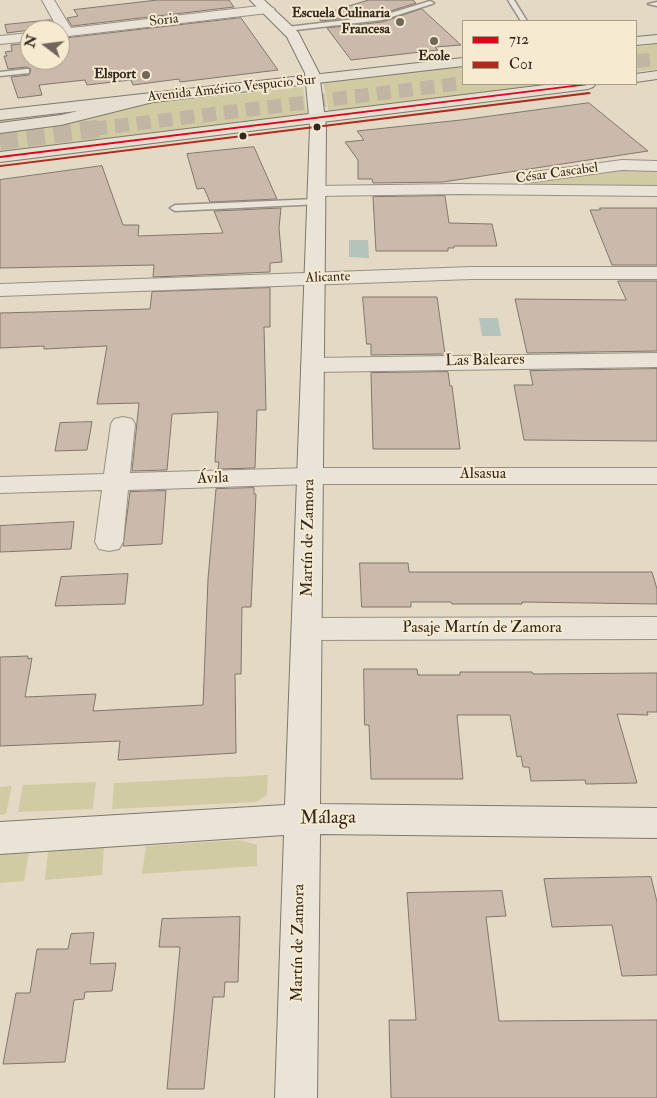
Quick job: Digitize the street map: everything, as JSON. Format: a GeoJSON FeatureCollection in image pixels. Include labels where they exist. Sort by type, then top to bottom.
{"type":"FeatureCollection","features":[{"type":"Feature","properties":{"kind":"main road"},"geometry":{"type":"LineString","coordinates":[[637,41],[657,39]]}},
{"type":"Feature","properties":{"kind":"main road","name":"Avenida Américo Vespucio Sur"},"geometry":{"type":"LineString","coordinates":[[0,115],[462,62]]}},
{"type":"Feature","properties":{"kind":"main road"},"geometry":{"type":"LineString","coordinates":[[380,72],[357,79],[352,83],[354,94],[374,105],[400,108]]}},
{"type":"Feature","properties":{"kind":"main road"},"geometry":{"type":"LineString","coordinates":[[637,78],[657,75]]}},
{"type":"Feature","properties":{"kind":"main road"},"geometry":{"type":"LineString","coordinates":[[0,157],[580,85]]}},
{"type":"Feature","properties":{"kind":"main road"},"geometry":{"type":"LineString","coordinates":[[0,128],[61,120],[156,97]]}},
{"type":"Feature","properties":{"kind":"street"},"geometry":{"type":"LineString","coordinates":[[48,0],[57,20]]}},
{"type":"Feature","properties":{"kind":"street","name":"Martín de Zamora"},"geometry":{"type":"LineString","coordinates":[[256,0],[268,9],[293,35],[314,79],[317,119],[308,629],[301,818],[296,1098]]}},
{"type":"Feature","properties":{"kind":"street","name":"Soria"},"geometry":{"type":"LineString","coordinates":[[70,32],[268,9]]}},
{"type":"Feature","properties":{"kind":"street"},"geometry":{"type":"LineString","coordinates":[[0,40],[20,38]]}},
{"type":"Feature","properties":{"kind":"street","name":"César Cascabel"},"geometry":{"type":"LineString","coordinates":[[458,189],[622,165],[657,166]]}},
{"type":"Feature","properties":{"kind":"street","name":"César Cascabel"},"geometry":{"type":"LineString","coordinates":[[317,196],[458,189],[657,191]]}},
{"type":"Feature","properties":{"kind":"street","name":"Alicante"},"geometry":{"type":"LineString","coordinates":[[0,290],[314,278],[508,273],[657,273]]}},
{"type":"Feature","properties":{"kind":"street","name":"Las Baleares"},"geometry":{"type":"LineString","coordinates":[[312,365],[657,360]]}},
{"type":"Feature","properties":{"kind":"street"},"geometry":{"type":"LineString","coordinates":[[109,542],[123,424]]}},
{"type":"Feature","properties":{"kind":"street","name":"Alsasua"},"geometry":{"type":"LineString","coordinates":[[310,476],[657,476]]}},
{"type":"Feature","properties":{"kind":"street","name":"Ávila"},"geometry":{"type":"LineString","coordinates":[[0,485],[310,476]]}},
{"type":"Feature","properties":{"kind":"street","name":"Pasaje Martín de Zamora"},"geometry":{"type":"LineString","coordinates":[[308,629],[657,628]]}},
{"type":"Feature","properties":{"kind":"street","name":"Málaga"},"geometry":{"type":"LineString","coordinates":[[0,838],[301,818],[657,823]]}},
{"type":"Feature","properties":{"kind":"lane"},"geometry":{"type":"LineString","coordinates":[[511,0],[523,20]]}},
{"type":"Feature","properties":{"kind":"lane"},"geometry":{"type":"LineString","coordinates":[[287,29],[382,18],[430,3]]}},
{"type":"Feature","properties":{"kind":"lane"},"geometry":{"type":"LineString","coordinates":[[0,74],[26,71]]}},
{"type":"Feature","properties":{"kind":"lane"},"geometry":{"type":"LineString","coordinates":[[174,208],[317,196]]}},
{"type":"Feature","properties":{"kind":"shaded area"},"geometry":{"type":"Polygon","coordinates":[[[657,44],[657,69],[637,72],[637,47],[657,44]]]}},
{"type":"Feature","properties":{"kind":"shaded area"},"geometry":{"type":"Polygon","coordinates":[[[462,66],[462,85],[540,85],[329,113],[323,81],[462,66]]]}},
{"type":"Feature","properties":{"kind":"shaded area"},"geometry":{"type":"Polygon","coordinates":[[[303,87],[307,115],[0,153],[0,120],[303,87]]]}},
{"type":"Feature","properties":{"kind":"shaded area"},"geometry":{"type":"Polygon","coordinates":[[[623,168],[652,169],[657,172],[657,185],[641,188],[504,186],[623,168]]]}},
{"type":"Feature","properties":{"kind":"shaded area"},"geometry":{"type":"Polygon","coordinates":[[[349,240],[368,240],[369,258],[349,257],[349,240]]]}},
{"type":"Feature","properties":{"kind":"shaded area"},"geometry":{"type":"Polygon","coordinates":[[[479,318],[498,318],[501,336],[482,336],[479,318]]]}},
{"type":"Feature","properties":{"kind":"shaded area"},"geometry":{"type":"Polygon","coordinates":[[[268,775],[267,795],[256,802],[112,809],[114,783],[268,775]]]}},
{"type":"Feature","properties":{"kind":"shaded area"},"geometry":{"type":"Polygon","coordinates":[[[96,782],[93,809],[18,812],[23,785],[96,782]]]}},
{"type":"Feature","properties":{"kind":"shaded area"},"geometry":{"type":"Polygon","coordinates":[[[12,786],[6,814],[0,815],[0,787],[12,786]]]}},
{"type":"Feature","properties":{"kind":"shaded area"},"geometry":{"type":"Polygon","coordinates":[[[240,840],[257,845],[257,866],[142,874],[146,846],[240,840]]]}},
{"type":"Feature","properties":{"kind":"shaded area"},"geometry":{"type":"Polygon","coordinates":[[[104,846],[102,875],[45,880],[48,851],[104,846]]]}},
{"type":"Feature","properties":{"kind":"shaded area"},"geometry":{"type":"Polygon","coordinates":[[[29,853],[24,881],[0,883],[0,855],[29,853]]]}},
{"type":"Feature","properties":{"kind":"building"},"geometry":{"type":"Polygon","coordinates":[[[158,0],[229,0],[234,7],[72,26],[67,18],[78,16],[74,10],[158,0]]]}},
{"type":"Feature","properties":{"kind":"building"},"geometry":{"type":"Polygon","coordinates":[[[369,0],[413,0],[416,3],[381,14],[321,21],[317,16],[369,0]]]}},
{"type":"Feature","properties":{"kind":"building"},"geometry":{"type":"Polygon","coordinates":[[[422,9],[461,45],[435,47],[438,50],[351,60],[327,28],[382,22],[422,9]]]}},
{"type":"Feature","properties":{"kind":"building"},"geometry":{"type":"Polygon","coordinates":[[[241,18],[278,70],[180,82],[179,79],[133,85],[131,80],[87,85],[85,80],[39,85],[42,95],[18,98],[11,77],[29,75],[31,70],[70,70],[70,38],[241,18]]]}},
{"type":"Feature","properties":{"kind":"building"},"geometry":{"type":"Polygon","coordinates":[[[20,23],[20,31],[7,33],[5,25],[20,23]]]}},
{"type":"Feature","properties":{"kind":"building"},"geometry":{"type":"Polygon","coordinates":[[[20,44],[20,68],[8,69],[4,56],[7,56],[5,52],[12,51],[11,45],[20,44]]]}},
{"type":"Feature","properties":{"kind":"building"},"geometry":{"type":"Polygon","coordinates":[[[589,103],[648,151],[443,182],[373,183],[372,179],[358,179],[358,160],[345,142],[364,140],[357,131],[461,120],[589,103]]]}},
{"type":"Feature","properties":{"kind":"building"},"geometry":{"type":"Polygon","coordinates":[[[254,147],[277,199],[210,202],[204,188],[197,189],[187,154],[254,147]]]}},
{"type":"Feature","properties":{"kind":"building"},"geometry":{"type":"Polygon","coordinates":[[[102,166],[123,225],[139,225],[138,236],[223,233],[214,211],[281,208],[279,228],[282,262],[270,263],[270,272],[153,277],[154,265],[0,268],[0,180],[102,166]]]}},
{"type":"Feature","properties":{"kind":"building"},"geometry":{"type":"Polygon","coordinates":[[[445,196],[449,223],[492,224],[497,246],[454,246],[454,248],[448,248],[448,251],[376,251],[373,197],[445,196]]]}},
{"type":"Feature","properties":{"kind":"building"},"geometry":{"type":"Polygon","coordinates":[[[600,208],[657,208],[657,265],[612,265],[590,210],[600,210],[600,208]]]}},
{"type":"Feature","properties":{"kind":"building"},"geometry":{"type":"Polygon","coordinates":[[[618,281],[657,281],[657,351],[527,353],[515,299],[626,300],[618,281]]]}},
{"type":"Feature","properties":{"kind":"building"},"geometry":{"type":"Polygon","coordinates":[[[270,288],[270,327],[264,327],[266,410],[257,410],[255,468],[218,469],[219,462],[215,462],[218,412],[172,414],[167,470],[132,471],[139,403],[97,404],[107,346],[44,349],[44,346],[0,348],[0,313],[150,309],[152,292],[270,288]]]}},
{"type":"Feature","properties":{"kind":"building"},"geometry":{"type":"Polygon","coordinates":[[[363,297],[437,297],[445,354],[371,355],[371,344],[367,344],[363,297]]]}},
{"type":"Feature","properties":{"kind":"building"},"geometry":{"type":"Polygon","coordinates":[[[657,369],[657,441],[524,440],[514,385],[533,385],[530,371],[657,369]]]}},
{"type":"Feature","properties":{"kind":"building"},"geometry":{"type":"Polygon","coordinates":[[[448,372],[450,386],[452,386],[460,449],[373,449],[371,373],[448,372]]]}},
{"type":"Feature","properties":{"kind":"building"},"geometry":{"type":"Polygon","coordinates":[[[92,422],[87,450],[55,451],[60,423],[92,422]]]}},
{"type":"Feature","properties":{"kind":"building"},"geometry":{"type":"Polygon","coordinates":[[[254,488],[254,494],[256,494],[251,607],[242,607],[241,674],[235,674],[236,753],[118,760],[120,741],[0,746],[0,657],[28,656],[28,659],[32,658],[25,697],[96,694],[93,711],[203,705],[208,579],[216,489],[254,488]]]}},
{"type":"Feature","properties":{"kind":"building"},"geometry":{"type":"Polygon","coordinates":[[[166,491],[162,544],[123,546],[130,492],[166,491]]]}},
{"type":"Feature","properties":{"kind":"building"},"geometry":{"type":"Polygon","coordinates":[[[74,522],[71,549],[0,552],[0,526],[74,522]]]}},
{"type":"Feature","properties":{"kind":"building"},"geometry":{"type":"Polygon","coordinates":[[[360,563],[408,563],[409,572],[652,572],[657,589],[657,604],[522,602],[522,604],[452,604],[451,602],[411,602],[411,607],[362,607],[360,563]]]}},
{"type":"Feature","properties":{"kind":"building"},"geometry":{"type":"Polygon","coordinates":[[[128,574],[125,604],[55,606],[61,577],[128,574]]]}},
{"type":"Feature","properties":{"kind":"building"},"geometry":{"type":"Polygon","coordinates":[[[364,669],[417,669],[418,675],[460,675],[460,672],[532,672],[533,674],[657,673],[657,712],[647,712],[648,715],[617,714],[637,783],[586,784],[585,780],[531,781],[529,767],[523,767],[521,756],[517,757],[510,715],[457,715],[463,779],[371,779],[369,725],[365,725],[364,669]]]}},
{"type":"Feature","properties":{"kind":"building"},"geometry":{"type":"Polygon","coordinates":[[[651,877],[657,902],[657,975],[622,976],[612,925],[552,927],[544,879],[651,877]]]}},
{"type":"Feature","properties":{"kind":"building"},"geometry":{"type":"Polygon","coordinates":[[[502,891],[506,916],[486,917],[499,1021],[657,1020],[657,1098],[391,1098],[389,1020],[416,1020],[407,893],[502,891]]]}},
{"type":"Feature","properties":{"kind":"building"},"geometry":{"type":"Polygon","coordinates":[[[240,917],[238,982],[225,982],[224,997],[213,997],[204,1089],[167,1089],[180,947],[159,947],[162,919],[240,917]]]}},
{"type":"Feature","properties":{"kind":"building"},"geometry":{"type":"Polygon","coordinates":[[[94,933],[90,964],[116,963],[112,991],[85,992],[84,999],[74,1000],[65,1062],[3,1064],[16,993],[30,993],[37,949],[68,949],[71,934],[94,933]]]}},
{"type":"Feature","properties":{"kind":"tunnel"},"geometry":{"type":"LineString","coordinates":[[637,61],[657,59]]}},
{"type":"Feature","properties":{"kind":"tunnel"},"geometry":{"type":"LineString","coordinates":[[93,129],[462,83]]}},
{"type":"Feature","properties":{"kind":"tunnel"},"geometry":{"type":"LineString","coordinates":[[0,141],[103,128]]}},
{"type":"Feature","properties":{"kind":"transit line","name":"712"},"geometry":{"type":"LineString","coordinates":[[0,157],[580,85]]}},
{"type":"Feature","properties":{"kind":"transit line","name":"C01"},"geometry":{"type":"LineString","coordinates":[[1,166],[589,93]]}},
{"type":"Feature","properties":{"kind":"place","name":"Escuela Culinaria Francesa"},"geometry":{"type":"Point","coordinates":[400,22]}},
{"type":"Feature","properties":{"kind":"place","name":"Ecole"},"geometry":{"type":"Point","coordinates":[434,41]}},
{"type":"Feature","properties":{"kind":"place","name":"Elsport"},"geometry":{"type":"Point","coordinates":[146,75]}}]}
